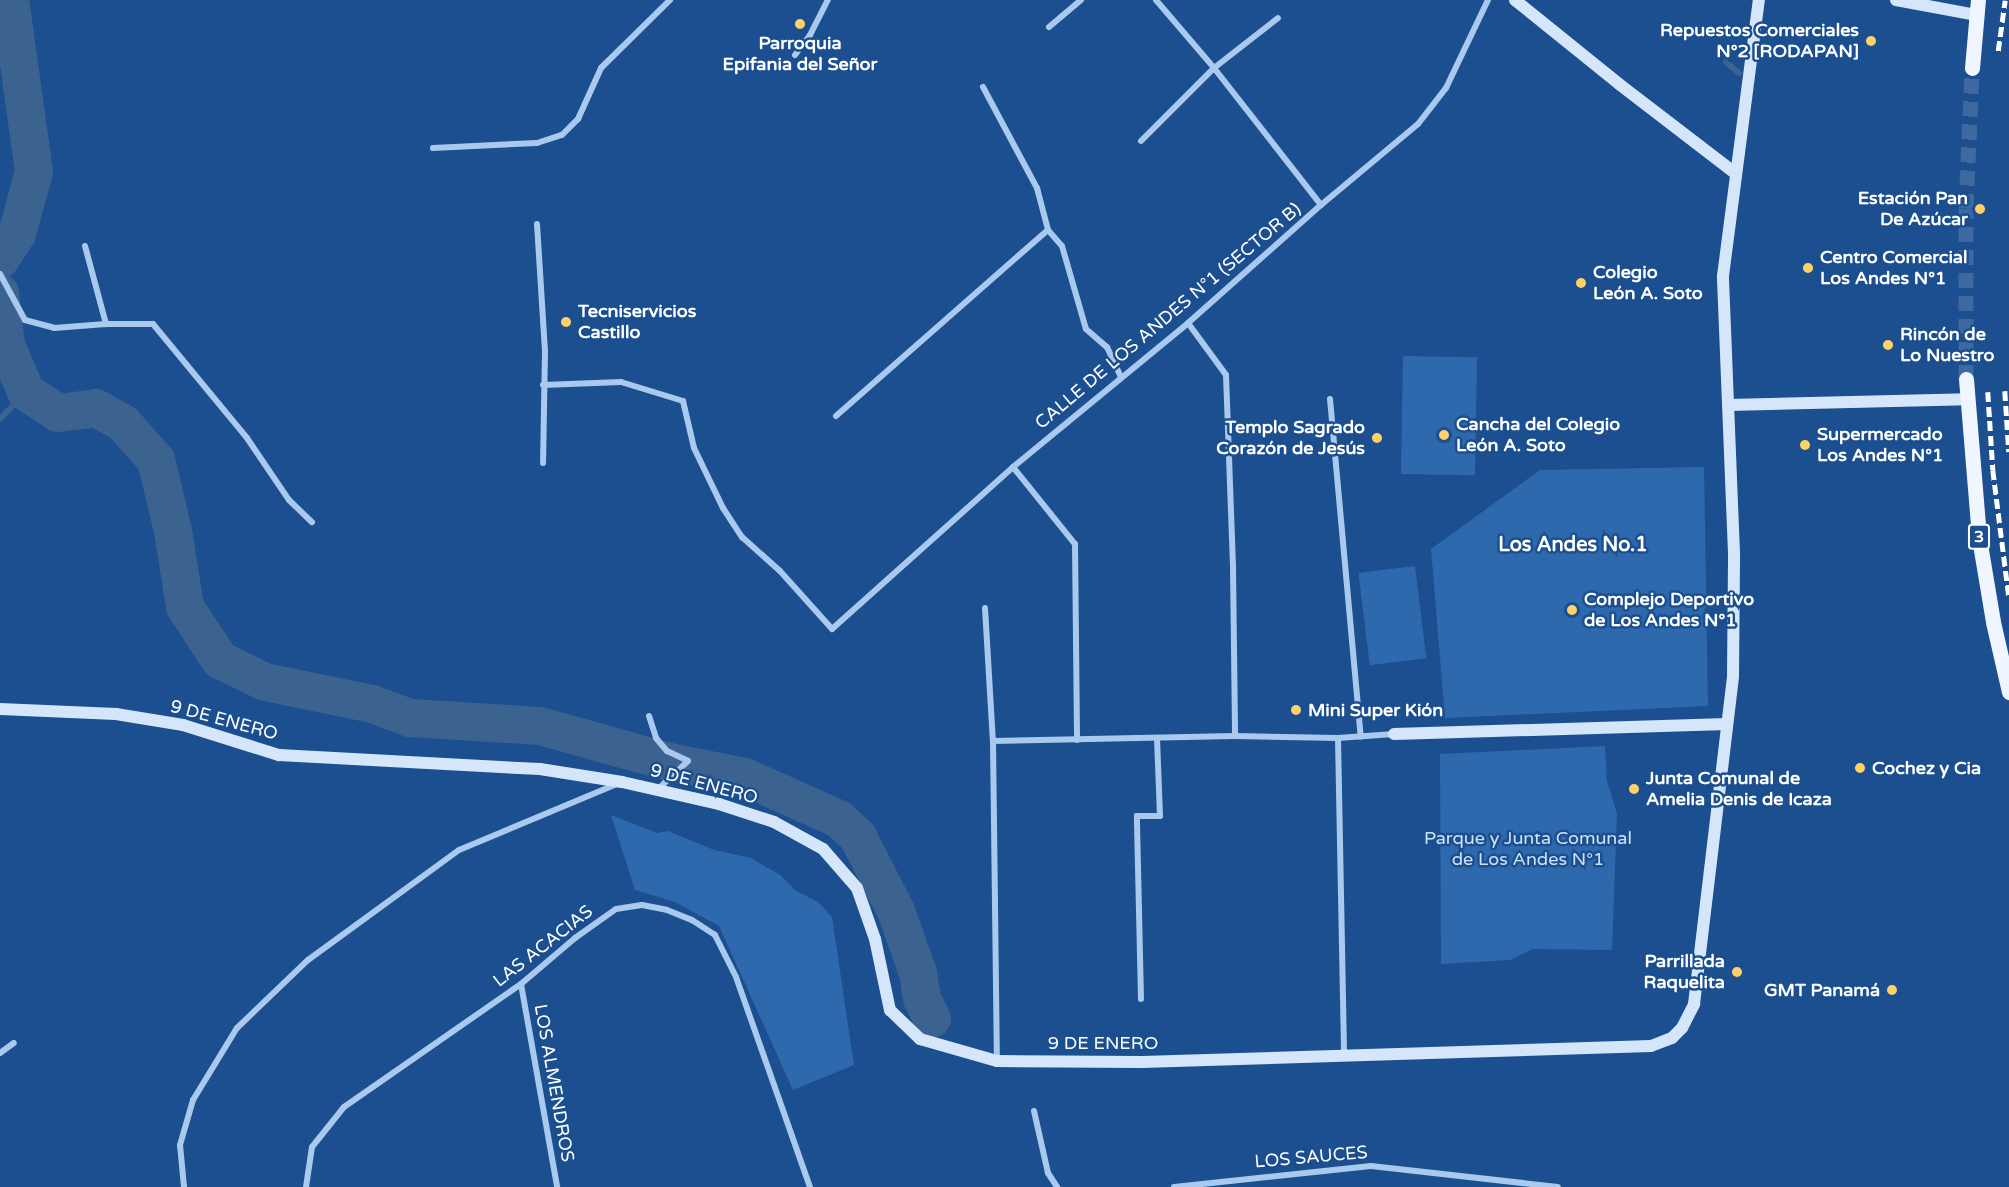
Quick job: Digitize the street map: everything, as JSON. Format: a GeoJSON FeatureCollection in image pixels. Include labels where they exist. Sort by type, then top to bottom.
{"type":"FeatureCollection","features":[{"type":"Feature","properties":{"kind":"main road"},"geometry":{"type":"LineString","coordinates":[[1972,69],[1977,8]]}},
{"type":"Feature","properties":{"kind":"main road","name":"3"},"geometry":{"type":"LineString","coordinates":[[1966,379],[1979,538],[1993,622],[2009,692]]}},
{"type":"Feature","properties":{"kind":"street"},"geometry":{"type":"LineString","coordinates":[[433,148],[537,143],[562,135],[578,119],[600,68],[670,0]]}},
{"type":"Feature","properties":{"kind":"street"},"geometry":{"type":"LineString","coordinates":[[795,55],[810,35],[828,0]]}},
{"type":"Feature","properties":{"kind":"street"},"geometry":{"type":"LineString","coordinates":[[1049,27],[1081,0]]}},
{"type":"Feature","properties":{"kind":"street"},"geometry":{"type":"LineString","coordinates":[[1156,0],[1214,68],[1321,205]]}},
{"type":"Feature","properties":{"kind":"street","name":"CALLE DE LOS ANDES N°1 (SECTOR B)"},"geometry":{"type":"LineString","coordinates":[[543,385],[621,382],[683,401],[694,448],[723,508],[742,537],[780,571],[832,629],[1013,467],[1188,323],[1321,205],[1411,131],[1435,105],[1446,88],[1488,0]]}},
{"type":"Feature","properties":{"kind":"street"},"geometry":{"type":"LineString","coordinates":[[1515,0],[1619,84],[1736,172]]}},
{"type":"Feature","properties":{"kind":"street","name":"9 DE ENERO"},"geometry":{"type":"LineString","coordinates":[[0,709],[116,714],[183,725],[279,755],[540,769],[659,788],[774,822],[823,849],[857,888],[875,939],[890,1010],[920,1039],[997,1061],[1142,1062],[1651,1046],[1672,1038],[1682,1028],[1694,1004],[1733,676],[1734,553],[1723,276],[1759,0]]}},
{"type":"Feature","properties":{"kind":"street"},"geometry":{"type":"LineString","coordinates":[[1896,0],[1977,8]]}},
{"type":"Feature","properties":{"kind":"street"},"geometry":{"type":"LineString","coordinates":[[1141,141],[1214,68],[1278,18]]}},
{"type":"Feature","properties":{"kind":"street"},"geometry":{"type":"LineString","coordinates":[[983,87],[1037,188],[1048,230],[1062,246],[1086,329],[1107,347],[1120,377]]}},
{"type":"Feature","properties":{"kind":"street"},"geometry":{"type":"LineString","coordinates":[[537,224],[544,351],[543,463]]}},
{"type":"Feature","properties":{"kind":"street"},"geometry":{"type":"LineString","coordinates":[[836,416],[1048,230]]}},
{"type":"Feature","properties":{"kind":"street"},"geometry":{"type":"LineString","coordinates":[[85,246],[106,324]]}},
{"type":"Feature","properties":{"kind":"street"},"geometry":{"type":"LineString","coordinates":[[0,274],[25,320],[54,328],[106,324],[153,324],[247,438],[289,500],[312,522]]}},
{"type":"Feature","properties":{"kind":"street"},"geometry":{"type":"LineString","coordinates":[[1188,323],[1226,375],[1233,567],[1235,736]]}},
{"type":"Feature","properties":{"kind":"street"},"geometry":{"type":"LineString","coordinates":[[1330,399],[1362,737]]}},
{"type":"Feature","properties":{"kind":"street"},"geometry":{"type":"LineString","coordinates":[[1728,405],[1967,399]]}},
{"type":"Feature","properties":{"kind":"street"},"geometry":{"type":"LineString","coordinates":[[1013,467],[1075,544],[1077,740]]}},
{"type":"Feature","properties":{"kind":"street"},"geometry":{"type":"LineString","coordinates":[[985,608],[993,741],[997,1061]]}},
{"type":"Feature","properties":{"kind":"street"},"geometry":{"type":"LineString","coordinates":[[649,716],[656,738],[667,751],[688,761],[659,788]]}},
{"type":"Feature","properties":{"kind":"street"},"geometry":{"type":"LineString","coordinates":[[993,741],[1235,736],[1338,738],[1727,724]]}},
{"type":"Feature","properties":{"kind":"street"},"geometry":{"type":"LineString","coordinates":[[1141,999],[1137,816],[1160,816],[1157,738]]}},
{"type":"Feature","properties":{"kind":"street"},"geometry":{"type":"LineString","coordinates":[[1338,738],[1344,1055]]}},
{"type":"Feature","properties":{"kind":"street"},"geometry":{"type":"LineString","coordinates":[[184,1187],[180,1145],[193,1100],[237,1028],[308,960],[459,850],[622,782]]}},
{"type":"Feature","properties":{"kind":"street","name":"LAS ACACIAS"},"geometry":{"type":"LineString","coordinates":[[306,1187],[312,1147],[344,1107],[521,984],[575,938],[616,909],[642,905],[667,910],[692,920],[715,935],[736,977],[810,1187]]}},
{"type":"Feature","properties":{"kind":"street","name":"LOS ALMENDROS"},"geometry":{"type":"LineString","coordinates":[[521,984],[557,1187]]}},
{"type":"Feature","properties":{"kind":"street"},"geometry":{"type":"LineString","coordinates":[[0,1053],[14,1043]]}},
{"type":"Feature","properties":{"kind":"street"},"geometry":{"type":"LineString","coordinates":[[1034,1110],[1048,1173],[1057,1187]]}},
{"type":"Feature","properties":{"kind":"street","name":"LOS SAUCES"},"geometry":{"type":"LineString","coordinates":[[1174,1187],[1371,1166],[1518,1185],[1558,1187]]}},
{"type":"Feature","properties":{"kind":"green space","name":"Cancha del Colegio León A. Soto"},"geometry":{"type":"Polygon","coordinates":[[[1403,356],[1477,357],[1475,475],[1401,474],[1403,356]]]}},
{"type":"Feature","properties":{"kind":"green space","name":"Complejo Deportivo de Los Andes N°1"},"geometry":{"type":"Polygon","coordinates":[[[1704,467],[1708,706],[1445,718],[1431,549],[1540,470],[1704,467]]]}},
{"type":"Feature","properties":{"kind":"green space"},"geometry":{"type":"Polygon","coordinates":[[[1415,566],[1426,658],[1370,665],[1358,573],[1415,566]]]}},
{"type":"Feature","properties":{"kind":"green space","name":"Parque y Junta Comunal de Los Andes N°1"},"geometry":{"type":"Polygon","coordinates":[[[1605,746],[1607,781],[1617,814],[1612,950],[1533,949],[1510,960],[1441,964],[1440,754],[1605,746]]]}},
{"type":"Feature","properties":{"kind":"green space"},"geometry":{"type":"Polygon","coordinates":[[[611,815],[657,833],[668,831],[714,850],[751,858],[780,875],[796,891],[818,902],[832,917],[854,1065],[793,1090],[719,926],[675,902],[635,890],[611,815]]]}},
{"type":"Feature","properties":{"kind":"waterway"},"geometry":{"type":"LineString","coordinates":[[0,260],[17,234],[34,172],[10,0]]}},
{"type":"Feature","properties":{"kind":"waterway"},"geometry":{"type":"LineString","coordinates":[[1726,62],[1739,73]]}},
{"type":"Feature","properties":{"kind":"waterway"},"geometry":{"type":"LineString","coordinates":[[0,293],[6,345],[26,392],[58,413],[96,408],[123,423],[156,460],[173,531],[185,607],[220,660],[265,682],[372,704],[410,718],[540,726],[669,762],[745,777],[839,819],[858,837],[896,911],[918,973],[922,999],[932,1019]]}},
{"type":"Feature","properties":{"kind":"waterway"},"geometry":{"type":"LineString","coordinates":[[0,419],[26,392]]}},
{"type":"Feature","properties":{"kind":"tunnel"},"geometry":{"type":"LineString","coordinates":[[1966,379],[1966,208],[1972,68]]}},
{"type":"Feature","properties":{"kind":"railway"},"geometry":{"type":"LineString","coordinates":[[1998,51],[2005,0]]}},
{"type":"Feature","properties":{"kind":"railway"},"geometry":{"type":"LineString","coordinates":[[2005,391],[2009,452]]}},
{"type":"Feature","properties":{"kind":"railway"},"geometry":{"type":"LineString","coordinates":[[1988,392],[1993,470],[2009,596]]}},
{"type":"Feature","properties":{"kind":"place","name":"Parroquia Epifania del Señor"},"geometry":{"type":"Point","coordinates":[800,24]}},
{"type":"Feature","properties":{"kind":"place","name":"Repuestos Comerciales N°2 [RODAPAN]"},"geometry":{"type":"Point","coordinates":[1871,41]}},
{"type":"Feature","properties":{"kind":"place","name":"Estación Pan De Azúcar"},"geometry":{"type":"Point","coordinates":[1980,209]}},
{"type":"Feature","properties":{"kind":"place","name":"Centro Comercial Los Andes N°1"},"geometry":{"type":"Point","coordinates":[1808,268]}},
{"type":"Feature","properties":{"kind":"place","name":"Colegio León A. Soto"},"geometry":{"type":"Point","coordinates":[1581,283]}},
{"type":"Feature","properties":{"kind":"place","name":"Tecniservicios Castillo"},"geometry":{"type":"Point","coordinates":[566,322]}},
{"type":"Feature","properties":{"kind":"place","name":"Rincón de Lo Nuestro"},"geometry":{"type":"Point","coordinates":[1888,345]}},
{"type":"Feature","properties":{"kind":"place","name":"Cancha del Colegio León A. Soto"},"geometry":{"type":"Point","coordinates":[1444,435]}},
{"type":"Feature","properties":{"kind":"place","name":"Templo Sagrado Corazón de Jesús"},"geometry":{"type":"Point","coordinates":[1377,438]}},
{"type":"Feature","properties":{"kind":"place","name":"Supermercado Los Andes N°1"},"geometry":{"type":"Point","coordinates":[1805,445]}},
{"type":"Feature","properties":{"kind":"place","name":"Complejo Deportivo de Los Andes N°1"},"geometry":{"type":"Point","coordinates":[1572,610]}},
{"type":"Feature","properties":{"kind":"place","name":"Mini Super Kión"},"geometry":{"type":"Point","coordinates":[1296,710]}},
{"type":"Feature","properties":{"kind":"place","name":"Cochez y Cia"},"geometry":{"type":"Point","coordinates":[1860,768]}},
{"type":"Feature","properties":{"kind":"place","name":"Junta Comunal de Amelia Denis de Icaza"},"geometry":{"type":"Point","coordinates":[1634,789]}},
{"type":"Feature","properties":{"kind":"place","name":"Parrillada Raquelita"},"geometry":{"type":"Point","coordinates":[1737,972]}},
{"type":"Feature","properties":{"kind":"place","name":"GMT Panamá"},"geometry":{"type":"Point","coordinates":[1892,990]}},
{"type":"Feature","properties":{"kind":"district","name":"Los Andes No.1"},"geometry":{"type":"Point","coordinates":[1573,545]}}]}
